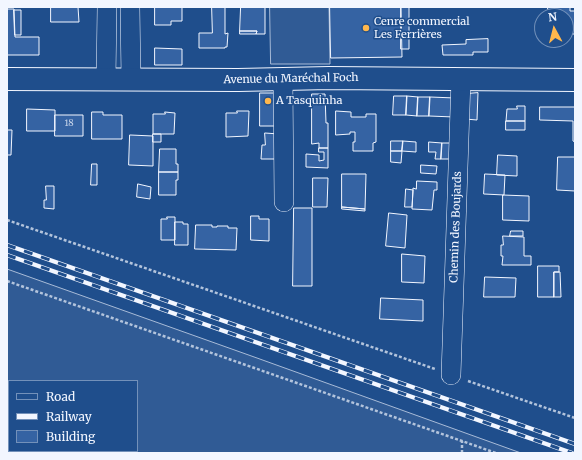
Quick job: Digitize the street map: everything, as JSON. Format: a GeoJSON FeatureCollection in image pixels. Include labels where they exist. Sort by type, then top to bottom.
{"type":"FeatureCollection","features":[{"type":"Feature","properties":{"kind":"main road","name":"Avenue du Maréchal Foch"},"geometry":{"type":"LineString","coordinates":[[7,79],[131,80],[329,78],[575,80]]}},
{"type":"Feature","properties":{"kind":"street"},"geometry":{"type":"LineString","coordinates":[[106,80],[107,7]]}},
{"type":"Feature","properties":{"kind":"street"},"geometry":{"type":"LineString","coordinates":[[130,7],[131,80]]}},
{"type":"Feature","properties":{"kind":"street"},"geometry":{"type":"LineString","coordinates":[[283,79],[284,202]]}},
{"type":"Feature","properties":{"kind":"street","name":"Chemin des Boujards"},"geometry":{"type":"LineString","coordinates":[[451,375],[461,79]]}},
{"type":"Feature","properties":{"kind":"path"},"geometry":{"type":"LineString","coordinates":[[7,220],[575,418]]}},
{"type":"Feature","properties":{"kind":"path"},"geometry":{"type":"LineString","coordinates":[[7,281],[496,453]]}},
{"type":"Feature","properties":{"kind":"path"},"geometry":{"type":"LineString","coordinates":[[462,441],[462,453]]}},
{"type":"Feature","properties":{"kind":"shaded area"},"geometry":{"type":"Polygon","coordinates":[[[270,7],[329,7],[330,64],[271,64],[270,7]]]}},
{"type":"Feature","properties":{"kind":"shaded area"},"geometry":{"type":"Polygon","coordinates":[[[7,269],[257,358],[521,453],[7,453],[7,269]]]}},
{"type":"Feature","properties":{"kind":"building"},"geometry":{"type":"Polygon","coordinates":[[[51,7],[78,7],[79,22],[51,22],[51,7]]]}},
{"type":"Feature","properties":{"kind":"building"},"geometry":{"type":"Polygon","coordinates":[[[155,7],[182,7],[182,21],[171,21],[171,25],[155,25],[155,7]]]}},
{"type":"Feature","properties":{"kind":"building"},"geometry":{"type":"Polygon","coordinates":[[[212,7],[225,7],[225,34],[228,33],[227,47],[199,48],[199,33],[212,33],[212,7]]]}},
{"type":"Feature","properties":{"kind":"building"},"geometry":{"type":"Polygon","coordinates":[[[241,7],[265,7],[265,34],[256,34],[257,31],[240,31],[241,7]]]}},
{"type":"Feature","properties":{"kind":"building","name":"Cenre commercial Les Ferrières"},"geometry":{"type":"Polygon","coordinates":[[[330,7],[401,7],[402,57],[331,58],[330,7]]]}},
{"type":"Feature","properties":{"kind":"building"},"geometry":{"type":"Polygon","coordinates":[[[401,7],[409,7],[409,49],[401,49],[401,7]]]}},
{"type":"Feature","properties":{"kind":"building"},"geometry":{"type":"Polygon","coordinates":[[[548,7],[570,7],[570,8],[548,7]]]}},
{"type":"Feature","properties":{"kind":"building"},"geometry":{"type":"Polygon","coordinates":[[[7,9],[14,9],[15,37],[39,37],[39,55],[7,55],[7,9]]]}},
{"type":"Feature","properties":{"kind":"building"},"geometry":{"type":"Polygon","coordinates":[[[14,10],[21,10],[21,35],[15,35],[14,10]]]}},
{"type":"Feature","properties":{"kind":"building"},"geometry":{"type":"Polygon","coordinates":[[[574,11],[575,11],[574,34],[574,11]]]}},
{"type":"Feature","properties":{"kind":"building"},"geometry":{"type":"Polygon","coordinates":[[[240,31],[257,31],[256,34],[240,34],[240,31]]]}},
{"type":"Feature","properties":{"kind":"building"},"geometry":{"type":"Polygon","coordinates":[[[488,39],[488,52],[473,52],[473,55],[443,55],[442,45],[466,44],[466,40],[488,39]]]}},
{"type":"Feature","properties":{"kind":"building"},"geometry":{"type":"Polygon","coordinates":[[[155,48],[182,49],[182,65],[155,65],[155,48]]]}},
{"type":"Feature","properties":{"kind":"building"},"geometry":{"type":"Polygon","coordinates":[[[260,93],[279,93],[279,126],[260,126],[260,93]]]}},
{"type":"Feature","properties":{"kind":"building"},"geometry":{"type":"Polygon","coordinates":[[[478,93],[477,120],[465,119],[466,94],[478,93]]]}},
{"type":"Feature","properties":{"kind":"building"},"geometry":{"type":"Polygon","coordinates":[[[312,94],[325,94],[326,123],[328,123],[328,148],[319,148],[319,143],[312,144],[312,94]]]}},
{"type":"Feature","properties":{"kind":"building"},"geometry":{"type":"Polygon","coordinates":[[[394,96],[407,96],[406,115],[393,115],[394,96]]]}},
{"type":"Feature","properties":{"kind":"building"},"geometry":{"type":"Polygon","coordinates":[[[407,96],[418,97],[417,116],[406,115],[407,96]]]}},
{"type":"Feature","properties":{"kind":"building"},"geometry":{"type":"Polygon","coordinates":[[[418,97],[430,97],[429,116],[417,116],[418,97]]]}},
{"type":"Feature","properties":{"kind":"building"},"geometry":{"type":"Polygon","coordinates":[[[430,97],[455,98],[454,117],[429,116],[430,97]]]}},
{"type":"Feature","properties":{"kind":"building"},"geometry":{"type":"Polygon","coordinates":[[[517,106],[525,106],[525,121],[506,121],[507,109],[517,109],[517,106]]]}},
{"type":"Feature","properties":{"kind":"building"},"geometry":{"type":"Polygon","coordinates":[[[540,107],[575,107],[575,142],[573,141],[573,121],[540,120],[540,107]]]}},
{"type":"Feature","properties":{"kind":"building"},"geometry":{"type":"Polygon","coordinates":[[[27,109],[55,110],[55,131],[27,131],[27,109]]]}},
{"type":"Feature","properties":{"kind":"building"},"geometry":{"type":"Polygon","coordinates":[[[237,111],[249,111],[248,136],[226,137],[226,113],[237,113],[237,111]]]}},
{"type":"Feature","properties":{"kind":"building"},"geometry":{"type":"Polygon","coordinates":[[[336,111],[351,112],[351,117],[366,117],[366,114],[376,114],[376,142],[373,143],[373,151],[353,151],[355,132],[336,135],[336,111]]]}},
{"type":"Feature","properties":{"kind":"building"},"geometry":{"type":"Polygon","coordinates":[[[92,112],[103,112],[103,115],[122,115],[122,139],[92,139],[92,112]]]}},
{"type":"Feature","properties":{"kind":"building"},"geometry":{"type":"Polygon","coordinates":[[[165,112],[175,113],[174,134],[153,134],[153,114],[165,114],[165,112]]]}},
{"type":"Feature","properties":{"kind":"building"},"geometry":{"type":"Polygon","coordinates":[[[55,115],[83,115],[83,136],[55,136],[55,115]]]}},
{"type":"Feature","properties":{"kind":"building"},"geometry":{"type":"Polygon","coordinates":[[[506,121],[525,121],[525,130],[506,130],[506,121]]]}},
{"type":"Feature","properties":{"kind":"building"},"geometry":{"type":"Polygon","coordinates":[[[7,130],[12,130],[11,155],[7,155],[7,130]]]}},
{"type":"Feature","properties":{"kind":"building"},"geometry":{"type":"Polygon","coordinates":[[[265,133],[279,134],[278,159],[261,159],[262,145],[265,145],[265,133]]]}},
{"type":"Feature","properties":{"kind":"building"},"geometry":{"type":"Polygon","coordinates":[[[153,134],[161,134],[161,142],[153,142],[153,134]]]}},
{"type":"Feature","properties":{"kind":"building"},"geometry":{"type":"Polygon","coordinates":[[[130,135],[153,136],[153,166],[129,165],[130,135]]]}},
{"type":"Feature","properties":{"kind":"building"},"geometry":{"type":"Polygon","coordinates":[[[391,141],[403,141],[402,151],[391,151],[391,141]]]}},
{"type":"Feature","properties":{"kind":"building"},"geometry":{"type":"Polygon","coordinates":[[[403,141],[416,142],[416,152],[402,151],[403,141]]]}},
{"type":"Feature","properties":{"kind":"building"},"geometry":{"type":"Polygon","coordinates":[[[429,142],[442,143],[441,159],[435,159],[436,152],[429,152],[429,142]]]}},
{"type":"Feature","properties":{"kind":"building"},"geometry":{"type":"Polygon","coordinates":[[[442,143],[451,143],[451,159],[441,159],[442,143]]]}},
{"type":"Feature","properties":{"kind":"building"},"geometry":{"type":"Polygon","coordinates":[[[319,148],[328,148],[328,168],[306,167],[306,154],[319,155],[319,161],[324,160],[324,152],[319,152],[319,148]]]}},
{"type":"Feature","properties":{"kind":"building"},"geometry":{"type":"Polygon","coordinates":[[[160,149],[176,149],[176,164],[178,164],[178,172],[159,172],[160,149]]]}},
{"type":"Feature","properties":{"kind":"building"},"geometry":{"type":"Polygon","coordinates":[[[391,151],[402,151],[401,163],[391,162],[391,151]]]}},
{"type":"Feature","properties":{"kind":"building"},"geometry":{"type":"Polygon","coordinates":[[[498,155],[517,156],[517,176],[497,175],[498,155]]]}},
{"type":"Feature","properties":{"kind":"building"},"geometry":{"type":"Polygon","coordinates":[[[558,157],[575,157],[575,191],[557,190],[558,157]]]}},
{"type":"Feature","properties":{"kind":"building"},"geometry":{"type":"Polygon","coordinates":[[[92,164],[97,164],[97,185],[91,185],[92,164]]]}},
{"type":"Feature","properties":{"kind":"building"},"geometry":{"type":"Polygon","coordinates":[[[421,165],[437,166],[436,174],[421,173],[421,165]]]}},
{"type":"Feature","properties":{"kind":"building"},"geometry":{"type":"Polygon","coordinates":[[[159,172],[178,172],[178,180],[176,180],[176,195],[159,195],[159,172]]]}},
{"type":"Feature","properties":{"kind":"building"},"geometry":{"type":"Polygon","coordinates":[[[342,174],[366,174],[365,209],[342,207],[342,174]]]}},
{"type":"Feature","properties":{"kind":"building"},"geometry":{"type":"Polygon","coordinates":[[[485,174],[505,175],[504,195],[484,194],[485,174]]]}},
{"type":"Feature","properties":{"kind":"building"},"geometry":{"type":"Polygon","coordinates":[[[313,178],[328,178],[327,207],[313,207],[313,178]]]}},
{"type":"Feature","properties":{"kind":"building"},"geometry":{"type":"Polygon","coordinates":[[[417,181],[437,182],[437,190],[434,190],[432,210],[412,209],[413,188],[416,189],[417,181]]]}},
{"type":"Feature","properties":{"kind":"building"},"geometry":{"type":"Polygon","coordinates":[[[138,184],[151,187],[150,199],[137,197],[138,184]]]}},
{"type":"Feature","properties":{"kind":"building"},"geometry":{"type":"Polygon","coordinates":[[[46,186],[54,186],[54,209],[44,208],[44,200],[46,200],[46,186]]]}},
{"type":"Feature","properties":{"kind":"building"},"geometry":{"type":"Polygon","coordinates":[[[406,189],[413,190],[412,207],[405,207],[406,189]]]}},
{"type":"Feature","properties":{"kind":"building"},"geometry":{"type":"Polygon","coordinates":[[[503,195],[529,196],[529,221],[503,220],[503,195]]]}},
{"type":"Feature","properties":{"kind":"building"},"geometry":{"type":"Polygon","coordinates":[[[342,207],[365,209],[365,211],[342,209],[342,207]]]}},
{"type":"Feature","properties":{"kind":"building"},"geometry":{"type":"Polygon","coordinates":[[[294,208],[312,208],[312,286],[293,286],[294,208]]]}},
{"type":"Feature","properties":{"kind":"building"},"geometry":{"type":"Polygon","coordinates":[[[389,213],[407,215],[405,248],[386,246],[389,213]]]}},
{"type":"Feature","properties":{"kind":"building"},"geometry":{"type":"Polygon","coordinates":[[[251,216],[259,216],[259,219],[269,219],[269,241],[251,240],[251,216]]]}},
{"type":"Feature","properties":{"kind":"building"},"geometry":{"type":"Polygon","coordinates":[[[167,217],[175,217],[175,240],[161,240],[161,219],[167,219],[167,217]]]}},
{"type":"Feature","properties":{"kind":"building"},"geometry":{"type":"Polygon","coordinates":[[[175,222],[183,222],[183,224],[188,224],[188,245],[175,245],[175,222]]]}},
{"type":"Feature","properties":{"kind":"building"},"geometry":{"type":"Polygon","coordinates":[[[196,225],[212,225],[212,227],[228,226],[228,228],[237,228],[236,250],[195,249],[196,225]]]}},
{"type":"Feature","properties":{"kind":"building"},"geometry":{"type":"Polygon","coordinates":[[[511,231],[523,231],[523,236],[510,236],[511,231]]]}},
{"type":"Feature","properties":{"kind":"building"},"geometry":{"type":"Polygon","coordinates":[[[503,236],[524,237],[524,256],[531,256],[531,265],[502,265],[503,256],[501,256],[501,245],[503,245],[503,236]]]}},
{"type":"Feature","properties":{"kind":"building"},"geometry":{"type":"Polygon","coordinates":[[[402,254],[425,256],[424,283],[402,282],[402,254]]]}},
{"type":"Feature","properties":{"kind":"building"},"geometry":{"type":"Polygon","coordinates":[[[538,266],[559,266],[559,272],[554,272],[554,297],[538,297],[538,266]]]}},
{"type":"Feature","properties":{"kind":"building"},"geometry":{"type":"Polygon","coordinates":[[[554,272],[560,272],[561,297],[554,297],[554,272]]]}},
{"type":"Feature","properties":{"kind":"building"},"geometry":{"type":"Polygon","coordinates":[[[485,277],[516,278],[515,297],[484,297],[485,277]]]}},
{"type":"Feature","properties":{"kind":"building"},"geometry":{"type":"Polygon","coordinates":[[[381,298],[423,300],[423,321],[380,319],[381,298]]]}},
{"type":"Feature","properties":{"kind":"railway"},"geometry":{"type":"LineString","coordinates":[[7,245],[575,444]]}},
{"type":"Feature","properties":{"kind":"railway"},"geometry":{"type":"LineString","coordinates":[[7,255],[572,453]]}},
{"type":"Feature","properties":{"kind":"place","name":"Cenre commercial Les Ferrières"},"geometry":{"type":"Point","coordinates":[366,28]}},
{"type":"Feature","properties":{"kind":"place","name":"A Tasquinha"},"geometry":{"type":"Point","coordinates":[268,101]}}]}
